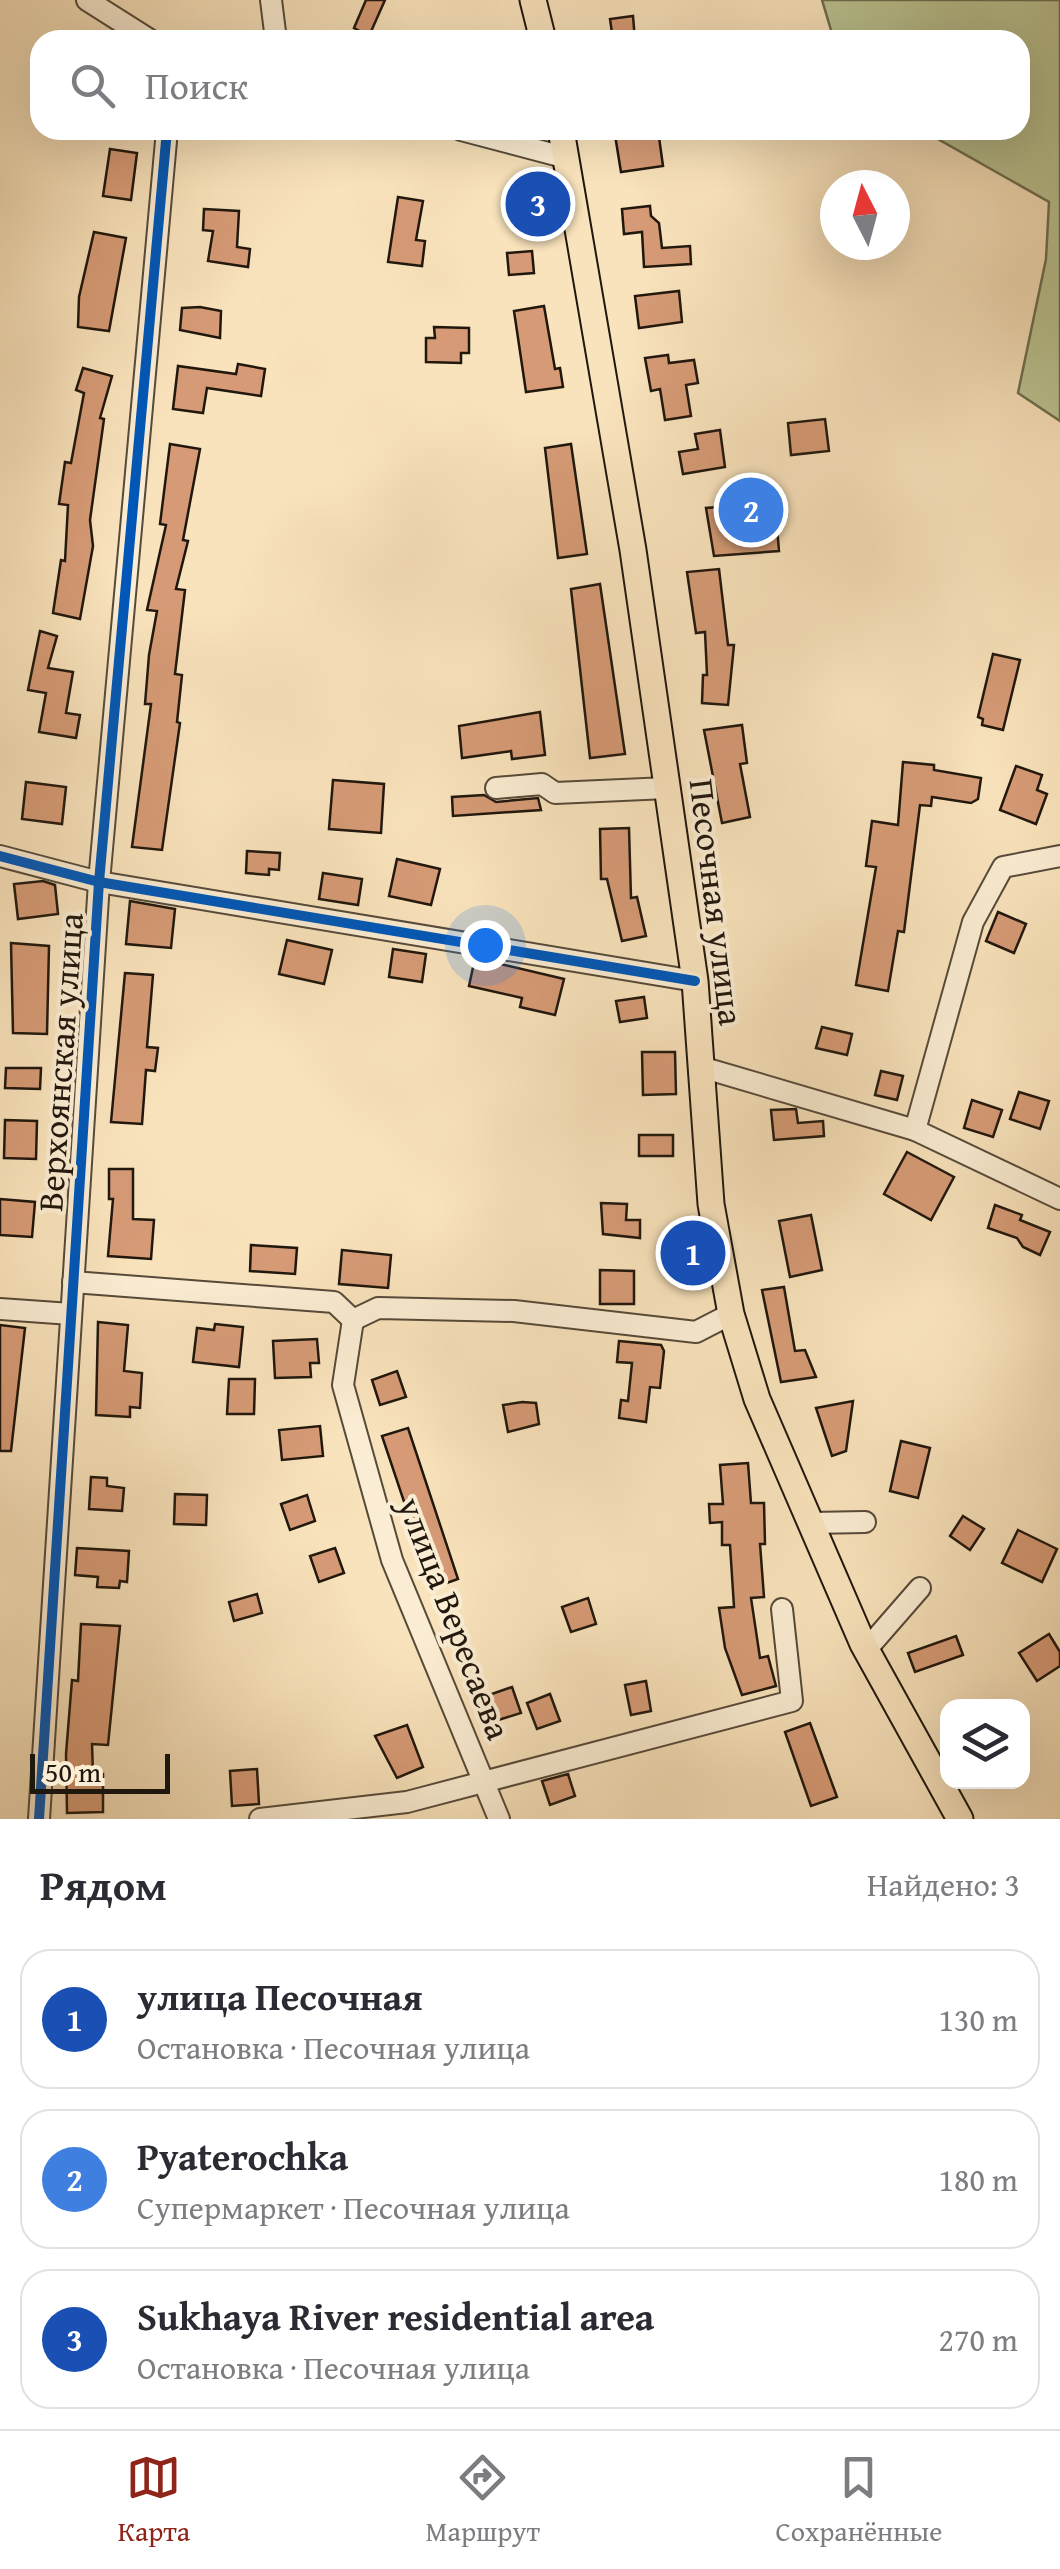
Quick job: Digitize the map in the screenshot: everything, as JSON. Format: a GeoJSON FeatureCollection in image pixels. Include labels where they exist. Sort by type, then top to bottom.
{"type":"FeatureCollection","features":[{"type":"Feature","properties":{"kind":"main road"},"geometry":{"type":"LineString","coordinates":[[534,0],[541,30]]}},
{"type":"Feature","properties":{"kind":"main road","name":"Песочная улица"},"geometry":{"type":"LineString","coordinates":[[563,140],[633,550],[695,981],[711,1204],[731,1314],[757,1399],[866,1650],[960,1819]]}},
{"type":"Feature","properties":{"kind":"street"},"geometry":{"type":"LineString","coordinates":[[87,0],[134,30]]}},
{"type":"Feature","properties":{"kind":"street"},"geometry":{"type":"LineString","coordinates":[[271,0],[275,30]]}},
{"type":"Feature","properties":{"kind":"street","name":"Верхоянская улица"},"geometry":{"type":"LineString","coordinates":[[39,1819],[99,882],[166,140]]}},
{"type":"Feature","properties":{"kind":"street"},"geometry":{"type":"LineString","coordinates":[[499,140],[567,158]]}},
{"type":"Feature","properties":{"kind":"street"},"geometry":{"type":"LineString","coordinates":[[496,788],[542,784],[555,793],[667,788]]}},
{"type":"Feature","properties":{"kind":"street"},"geometry":{"type":"LineString","coordinates":[[0,856],[99,882],[695,981]]}},
{"type":"Feature","properties":{"kind":"street"},"geometry":{"type":"LineString","coordinates":[[915,1130],[973,922],[1003,868],[1060,856]]}},
{"type":"Feature","properties":{"kind":"street"},"geometry":{"type":"LineString","coordinates":[[701,1067],[915,1130],[1060,1199]]}},
{"type":"Feature","properties":{"kind":"street"},"geometry":{"type":"LineString","coordinates":[[73,1282],[334,1302],[353,1320],[378,1308],[514,1311],[696,1332],[731,1314]]}},
{"type":"Feature","properties":{"kind":"street"},"geometry":{"type":"LineString","coordinates":[[0,1308],[71,1314]]}},
{"type":"Feature","properties":{"kind":"street","name":"улица Вересаева"},"geometry":{"type":"LineString","coordinates":[[353,1320],[343,1385],[387,1543],[499,1819]]}},
{"type":"Feature","properties":{"kind":"street"},"geometry":{"type":"LineString","coordinates":[[811,1524],[864,1522]]}},
{"type":"Feature","properties":{"kind":"street"},"geometry":{"type":"LineString","coordinates":[[866,1650],[920,1588]]}},
{"type":"Feature","properties":{"kind":"street"},"geometry":{"type":"LineString","coordinates":[[260,1819],[407,1802],[792,1700],[782,1609]]}},
{"type":"Feature","properties":{"kind":"green space"},"geometry":{"type":"Polygon","coordinates":[[[822,0],[1060,0],[1060,421],[1018,393],[1046,259],[1049,202],[940,140],[1030,140],[1030,30],[831,30],[822,0]]]}},
{"type":"Feature","properties":{"kind":"building"},"geometry":{"type":"Polygon","coordinates":[[[366,0],[385,0],[372,30],[354,28],[366,0]]]}},
{"type":"Feature","properties":{"kind":"building"},"geometry":{"type":"Polygon","coordinates":[[[633,16],[634,30],[612,30],[610,19],[633,16]]]}},
{"type":"Feature","properties":{"kind":"building"},"geometry":{"type":"Polygon","coordinates":[[[616,140],[659,140],[663,166],[621,172],[616,140]]]}},
{"type":"Feature","properties":{"kind":"building"},"geometry":{"type":"Polygon","coordinates":[[[110,149],[137,153],[131,200],[103,196],[110,149]]]}},
{"type":"Feature","properties":{"kind":"building"},"geometry":{"type":"Polygon","coordinates":[[[398,197],[423,201],[416,240],[425,241],[422,266],[388,262],[398,197]]]}},
{"type":"Feature","properties":{"kind":"building"},"geometry":{"type":"Polygon","coordinates":[[[650,206],[651,216],[659,223],[662,248],[690,246],[691,264],[644,267],[642,232],[624,234],[622,209],[650,206]]]}},
{"type":"Feature","properties":{"kind":"building"},"geometry":{"type":"Polygon","coordinates":[[[204,209],[239,211],[237,247],[250,249],[248,267],[208,261],[213,231],[203,230],[204,209]]]}},
{"type":"Feature","properties":{"kind":"building"},"geometry":{"type":"Polygon","coordinates":[[[94,232],[126,238],[109,331],[78,327],[79,297],[94,232]]]}},
{"type":"Feature","properties":{"kind":"building"},"geometry":{"type":"Polygon","coordinates":[[[532,251],[534,273],[509,275],[507,253],[532,251]]]}},
{"type":"Feature","properties":{"kind":"building"},"geometry":{"type":"Polygon","coordinates":[[[679,291],[682,322],[639,328],[635,296],[679,291]]]}},
{"type":"Feature","properties":{"kind":"building"},"geometry":{"type":"Polygon","coordinates":[[[544,306],[555,369],[560,368],[563,387],[526,392],[514,311],[544,306]]]}},
{"type":"Feature","properties":{"kind":"building"},"geometry":{"type":"Polygon","coordinates":[[[182,308],[221,311],[220,338],[180,330],[182,308]]]}},
{"type":"Feature","properties":{"kind":"building"},"geometry":{"type":"Polygon","coordinates":[[[434,327],[469,328],[469,353],[461,353],[461,363],[426,362],[426,338],[435,338],[434,327]]]}},
{"type":"Feature","properties":{"kind":"building"},"geometry":{"type":"Polygon","coordinates":[[[668,355],[669,363],[694,360],[698,383],[686,385],[691,416],[665,420],[660,389],[651,391],[645,358],[668,355]]]}},
{"type":"Feature","properties":{"kind":"building"},"geometry":{"type":"Polygon","coordinates":[[[238,364],[265,369],[261,396],[207,388],[203,413],[173,409],[178,366],[236,374],[238,364]]]}},
{"type":"Feature","properties":{"kind":"building"},"geometry":{"type":"Polygon","coordinates":[[[83,368],[112,376],[100,418],[104,419],[90,520],[93,546],[80,619],[53,613],[61,560],[65,561],[68,505],[59,504],[65,462],[71,463],[84,393],[76,390],[83,368]]]}},
{"type":"Feature","properties":{"kind":"building"},"geometry":{"type":"Polygon","coordinates":[[[825,419],[829,451],[791,455],[788,423],[825,419]]]}},
{"type":"Feature","properties":{"kind":"building"},"geometry":{"type":"Polygon","coordinates":[[[720,430],[725,467],[683,474],[679,452],[698,449],[695,434],[720,430]]]}},
{"type":"Feature","properties":{"kind":"building"},"geometry":{"type":"Polygon","coordinates":[[[170,444],[200,449],[183,540],[188,541],[176,589],[185,590],[175,674],[182,675],[177,722],[180,723],[162,850],[132,847],[151,704],[145,704],[157,611],[147,610],[166,525],[160,524],[170,444]]]}},
{"type":"Feature","properties":{"kind":"building"},"geometry":{"type":"Polygon","coordinates":[[[571,444],[587,554],[558,558],[545,448],[571,444]]]}},
{"type":"Feature","properties":{"kind":"building"},"geometry":{"type":"Polygon","coordinates":[[[775,503],[779,551],[714,556],[706,508],[775,503]]]}},
{"type":"Feature","properties":{"kind":"building"},"geometry":{"type":"Polygon","coordinates":[[[719,569],[728,645],[734,645],[728,705],[702,703],[703,675],[707,675],[705,632],[696,633],[687,572],[719,569]]]}},
{"type":"Feature","properties":{"kind":"building"},"geometry":{"type":"Polygon","coordinates":[[[600,584],[625,754],[590,758],[571,589],[600,584]]]}},
{"type":"Feature","properties":{"kind":"building"},"geometry":{"type":"Polygon","coordinates":[[[40,631],[57,636],[48,668],[73,672],[66,713],[80,715],[76,738],[39,732],[46,693],[28,690],[40,631]]]}},
{"type":"Feature","properties":{"kind":"building"},"geometry":{"type":"Polygon","coordinates":[[[993,654],[1020,660],[1003,730],[982,725],[983,719],[978,717],[993,654]]]}},
{"type":"Feature","properties":{"kind":"building"},"geometry":{"type":"Polygon","coordinates":[[[540,712],[545,755],[512,759],[511,751],[462,758],[459,726],[540,712]]]}},
{"type":"Feature","properties":{"kind":"building"},"geometry":{"type":"Polygon","coordinates":[[[742,725],[747,763],[740,764],[750,817],[722,823],[704,730],[742,725]]]}},
{"type":"Feature","properties":{"kind":"building"},"geometry":{"type":"Polygon","coordinates":[[[903,762],[934,765],[934,770],[981,778],[978,799],[971,803],[932,797],[931,806],[920,805],[904,932],[898,931],[888,991],[856,985],[876,867],[866,866],[872,821],[898,825],[903,762]]]}},
{"type":"Feature","properties":{"kind":"building"},"geometry":{"type":"Polygon","coordinates":[[[1016,766],[1042,775],[1037,790],[1047,794],[1036,824],[1000,810],[1016,766]]]}},
{"type":"Feature","properties":{"kind":"building"},"geometry":{"type":"Polygon","coordinates":[[[333,780],[384,784],[381,833],[329,829],[333,780]]]}},
{"type":"Feature","properties":{"kind":"building"},"geometry":{"type":"Polygon","coordinates":[[[26,782],[66,787],[62,824],[22,819],[26,782]]]}},
{"type":"Feature","properties":{"kind":"building"},"geometry":{"type":"Polygon","coordinates":[[[484,795],[496,802],[538,798],[541,810],[453,816],[452,797],[484,795]]]}},
{"type":"Feature","properties":{"kind":"building"},"geometry":{"type":"Polygon","coordinates":[[[629,828],[631,898],[637,897],[646,936],[622,941],[607,879],[601,879],[600,829],[629,828]]]}},
{"type":"Feature","properties":{"kind":"building"},"geometry":{"type":"Polygon","coordinates":[[[247,851],[280,853],[279,870],[269,869],[269,875],[246,873],[247,851]]]}},
{"type":"Feature","properties":{"kind":"building"},"geometry":{"type":"Polygon","coordinates":[[[397,859],[440,869],[431,905],[389,896],[397,859]]]}},
{"type":"Feature","properties":{"kind":"building"},"geometry":{"type":"Polygon","coordinates":[[[323,873],[362,879],[358,905],[319,899],[323,873]]]}},
{"type":"Feature","properties":{"kind":"building"},"geometry":{"type":"Polygon","coordinates":[[[43,881],[55,885],[58,914],[18,919],[14,884],[43,881]]]}},
{"type":"Feature","properties":{"kind":"building"},"geometry":{"type":"Polygon","coordinates":[[[130,901],[175,909],[171,948],[126,944],[130,901]]]}},
{"type":"Feature","properties":{"kind":"building"},"geometry":{"type":"Polygon","coordinates":[[[998,912],[1026,924],[1014,953],[986,941],[998,912]]]}},
{"type":"Feature","properties":{"kind":"building"},"geometry":{"type":"Polygon","coordinates":[[[287,940],[332,950],[324,984],[279,974],[287,940]]]}},
{"type":"Feature","properties":{"kind":"building"},"geometry":{"type":"Polygon","coordinates":[[[11,943],[49,946],[47,1034],[13,1033],[11,943]]]}},
{"type":"Feature","properties":{"kind":"building"},"geometry":{"type":"Polygon","coordinates":[[[393,949],[426,954],[422,982],[389,977],[393,949]]]}},
{"type":"Feature","properties":{"kind":"building"},"geometry":{"type":"Polygon","coordinates":[[[475,958],[564,979],[555,1015],[520,1007],[522,998],[469,986],[475,958]]]}},
{"type":"Feature","properties":{"kind":"building"},"geometry":{"type":"Polygon","coordinates":[[[125,973],[153,975],[147,1047],[158,1048],[155,1071],[146,1070],[142,1124],[111,1122],[125,973]]]}},
{"type":"Feature","properties":{"kind":"building"},"geometry":{"type":"Polygon","coordinates":[[[644,997],[647,1018],[620,1022],[616,1001],[644,997]]]}},
{"type":"Feature","properties":{"kind":"building"},"geometry":{"type":"Polygon","coordinates":[[[822,1027],[852,1034],[847,1055],[816,1048],[822,1027]]]}},
{"type":"Feature","properties":{"kind":"building"},"geometry":{"type":"Polygon","coordinates":[[[642,1052],[675,1052],[676,1094],[643,1095],[642,1052]]]}},
{"type":"Feature","properties":{"kind":"building"},"geometry":{"type":"Polygon","coordinates":[[[6,1068],[41,1068],[40,1089],[5,1088],[6,1068]]]}},
{"type":"Feature","properties":{"kind":"building"},"geometry":{"type":"Polygon","coordinates":[[[881,1071],[903,1076],[897,1100],[875,1095],[881,1071]]]}},
{"type":"Feature","properties":{"kind":"building"},"geometry":{"type":"Polygon","coordinates":[[[1019,1092],[1049,1101],[1040,1129],[1010,1119],[1019,1092]]]}},
{"type":"Feature","properties":{"kind":"building"},"geometry":{"type":"Polygon","coordinates":[[[972,1100],[1002,1110],[993,1137],[964,1128],[972,1100]]]}},
{"type":"Feature","properties":{"kind":"building"},"geometry":{"type":"Polygon","coordinates":[[[796,1109],[798,1123],[823,1121],[824,1136],[774,1140],[771,1110],[796,1109]]]}},
{"type":"Feature","properties":{"kind":"building"},"geometry":{"type":"Polygon","coordinates":[[[5,1120],[37,1121],[36,1159],[4,1158],[5,1120]]]}},
{"type":"Feature","properties":{"kind":"building"},"geometry":{"type":"Polygon","coordinates":[[[639,1135],[673,1135],[673,1156],[639,1156],[639,1135]]]}},
{"type":"Feature","properties":{"kind":"building"},"geometry":{"type":"Polygon","coordinates":[[[907,1152],[954,1177],[931,1220],[884,1194],[907,1152]]]}},
{"type":"Feature","properties":{"kind":"building"},"geometry":{"type":"Polygon","coordinates":[[[109,1169],[133,1169],[133,1219],[154,1220],[151,1259],[108,1256],[113,1199],[109,1199],[109,1169]]]}},
{"type":"Feature","properties":{"kind":"building"},"geometry":{"type":"Polygon","coordinates":[[[0,1199],[35,1202],[32,1237],[0,1235],[0,1199]]]}},
{"type":"Feature","properties":{"kind":"building"},"geometry":{"type":"Polygon","coordinates":[[[601,1203],[627,1204],[626,1220],[640,1220],[640,1238],[603,1234],[601,1203]]]}},
{"type":"Feature","properties":{"kind":"building"},"geometry":{"type":"Polygon","coordinates":[[[995,1205],[1050,1232],[1040,1255],[1023,1247],[1017,1238],[988,1228],[995,1205]]]}},
{"type":"Feature","properties":{"kind":"building"},"geometry":{"type":"Polygon","coordinates":[[[811,1215],[822,1270],[790,1277],[779,1221],[811,1215]]]}},
{"type":"Feature","properties":{"kind":"building"},"geometry":{"type":"Polygon","coordinates":[[[251,1245],[297,1248],[295,1274],[250,1271],[251,1245]]]}},
{"type":"Feature","properties":{"kind":"building"},"geometry":{"type":"Polygon","coordinates":[[[342,1250],[391,1255],[388,1288],[339,1284],[342,1250]]]}},
{"type":"Feature","properties":{"kind":"building"},"geometry":{"type":"Polygon","coordinates":[[[600,1270],[634,1271],[634,1304],[600,1304],[600,1270]]]}},
{"type":"Feature","properties":{"kind":"building"},"geometry":{"type":"Polygon","coordinates":[[[784,1287],[795,1351],[805,1350],[816,1377],[781,1382],[762,1290],[784,1287]]]}},
{"type":"Feature","properties":{"kind":"building"},"geometry":{"type":"Polygon","coordinates":[[[98,1322],[128,1325],[124,1371],[142,1373],[140,1408],[130,1407],[130,1417],[96,1415],[98,1322]]]}},
{"type":"Feature","properties":{"kind":"building"},"geometry":{"type":"Polygon","coordinates":[[[215,1324],[243,1327],[239,1367],[193,1362],[197,1328],[214,1330],[215,1324]]]}},
{"type":"Feature","properties":{"kind":"building"},"geometry":{"type":"Polygon","coordinates":[[[0,1325],[25,1328],[11,1451],[0,1451],[0,1325]]]}},
{"type":"Feature","properties":{"kind":"building"},"geometry":{"type":"Polygon","coordinates":[[[317,1339],[319,1363],[310,1363],[311,1377],[275,1378],[273,1341],[317,1339]]]}},
{"type":"Feature","properties":{"kind":"building"},"geometry":{"type":"Polygon","coordinates":[[[619,1341],[661,1345],[664,1351],[660,1388],[650,1387],[646,1422],[619,1418],[621,1400],[628,1401],[632,1363],[617,1362],[619,1341]]]}},
{"type":"Feature","properties":{"kind":"building"},"geometry":{"type":"Polygon","coordinates":[[[397,1371],[406,1397],[380,1405],[372,1380],[397,1371]]]}},
{"type":"Feature","properties":{"kind":"building"},"geometry":{"type":"Polygon","coordinates":[[[229,1379],[255,1379],[254,1414],[227,1414],[229,1379]]]}},
{"type":"Feature","properties":{"kind":"building"},"geometry":{"type":"Polygon","coordinates":[[[853,1401],[846,1451],[832,1456],[816,1408],[853,1401]]]}},
{"type":"Feature","properties":{"kind":"building"},"geometry":{"type":"Polygon","coordinates":[[[536,1403],[539,1424],[508,1432],[503,1405],[536,1403]]]}},
{"type":"Feature","properties":{"kind":"building"},"geometry":{"type":"Polygon","coordinates":[[[320,1426],[323,1456],[282,1460],[279,1430],[320,1426]]]}},
{"type":"Feature","properties":{"kind":"building"},"geometry":{"type":"Polygon","coordinates":[[[408,1428],[458,1579],[433,1588],[382,1436],[408,1428]]]}},
{"type":"Feature","properties":{"kind":"building"},"geometry":{"type":"Polygon","coordinates":[[[901,1441],[930,1448],[918,1498],[890,1491],[901,1441]]]}},
{"type":"Feature","properties":{"kind":"building"},"geometry":{"type":"Polygon","coordinates":[[[748,1463],[751,1503],[764,1503],[765,1544],[760,1544],[764,1597],[751,1598],[760,1658],[768,1656],[776,1686],[742,1695],[725,1648],[719,1608],[734,1607],[730,1545],[722,1545],[722,1522],[710,1523],[709,1504],[723,1504],[720,1465],[748,1463]]]}},
{"type":"Feature","properties":{"kind":"building"},"geometry":{"type":"Polygon","coordinates":[[[91,1477],[107,1478],[107,1486],[124,1488],[122,1511],[89,1509],[91,1477]]]}},
{"type":"Feature","properties":{"kind":"building"},"geometry":{"type":"Polygon","coordinates":[[[175,1494],[207,1495],[206,1525],[174,1524],[175,1494]]]}},
{"type":"Feature","properties":{"kind":"building"},"geometry":{"type":"Polygon","coordinates":[[[307,1495],[315,1521],[290,1530],[281,1504],[307,1495]]]}},
{"type":"Feature","properties":{"kind":"building"},"geometry":{"type":"Polygon","coordinates":[[[963,1516],[984,1529],[970,1550],[950,1536],[963,1516]]]}},
{"type":"Feature","properties":{"kind":"building"},"geometry":{"type":"Polygon","coordinates":[[[1018,1530],[1057,1549],[1042,1582],[1002,1563],[1018,1530]]]}},
{"type":"Feature","properties":{"kind":"building"},"geometry":{"type":"Polygon","coordinates":[[[77,1548],[129,1551],[127,1582],[120,1581],[119,1588],[97,1587],[98,1577],[75,1575],[77,1548]]]}},
{"type":"Feature","properties":{"kind":"building"},"geometry":{"type":"Polygon","coordinates":[[[335,1548],[344,1573],[319,1582],[310,1556],[335,1548]]]}},
{"type":"Feature","properties":{"kind":"building"},"geometry":{"type":"Polygon","coordinates":[[[257,1594],[262,1613],[234,1621],[229,1602],[257,1594]]]}},
{"type":"Feature","properties":{"kind":"building"},"geometry":{"type":"Polygon","coordinates":[[[588,1598],[596,1624],[571,1632],[562,1607],[588,1598]]]}},
{"type":"Feature","properties":{"kind":"building"},"geometry":{"type":"Polygon","coordinates":[[[81,1624],[120,1626],[108,1745],[92,1744],[93,1774],[103,1774],[103,1812],[67,1813],[66,1754],[72,1680],[78,1681],[81,1624]]]}},
{"type":"Feature","properties":{"kind":"building"},"geometry":{"type":"Polygon","coordinates":[[[1049,1634],[1060,1652],[1060,1666],[1037,1681],[1019,1653],[1049,1634]]]}},
{"type":"Feature","properties":{"kind":"building"},"geometry":{"type":"Polygon","coordinates":[[[956,1636],[963,1655],[915,1672],[908,1653],[956,1636]]]}},
{"type":"Feature","properties":{"kind":"building"},"geometry":{"type":"Polygon","coordinates":[[[646,1681],[651,1711],[631,1715],[625,1685],[646,1681]]]}},
{"type":"Feature","properties":{"kind":"building"},"geometry":{"type":"Polygon","coordinates":[[[512,1687],[521,1713],[495,1721],[486,1696],[512,1687]]]}},
{"type":"Feature","properties":{"kind":"building"},"geometry":{"type":"Polygon","coordinates":[[[550,1694],[560,1721],[537,1729],[527,1703],[550,1694]]]}},
{"type":"Feature","properties":{"kind":"building"},"geometry":{"type":"Polygon","coordinates":[[[810,1723],[837,1797],[811,1806],[785,1732],[810,1723]]]}},
{"type":"Feature","properties":{"kind":"building"},"geometry":{"type":"Polygon","coordinates":[[[407,1725],[423,1767],[397,1778],[375,1736],[407,1725]]]}},
{"type":"Feature","properties":{"kind":"building"},"geometry":{"type":"Polygon","coordinates":[[[257,1769],[259,1804],[232,1806],[230,1771],[257,1769]]]}},
{"type":"Feature","properties":{"kind":"building"},"geometry":{"type":"Polygon","coordinates":[[[568,1774],[575,1796],[550,1805],[542,1781],[568,1774]]]}},
{"type":"Feature","properties":{"kind":"cycle path"},"geometry":{"type":"LineString","coordinates":[[39,1819],[99,882],[166,140]]}},
{"type":"Feature","properties":{"kind":"cycle path"},"geometry":{"type":"LineString","coordinates":[[0,856],[99,882],[695,981]]}},
{"type":"Feature","properties":{"kind":"place","name":"Sukhaya River residential area"},"geometry":{"type":"Point","coordinates":[538,204]}},
{"type":"Feature","properties":{"kind":"place","name":"Pyaterochka"},"geometry":{"type":"Point","coordinates":[751,510]}},
{"type":"Feature","properties":{"kind":"place","name":"улица Песочная"},"geometry":{"type":"Point","coordinates":[693,1253]}}]}
